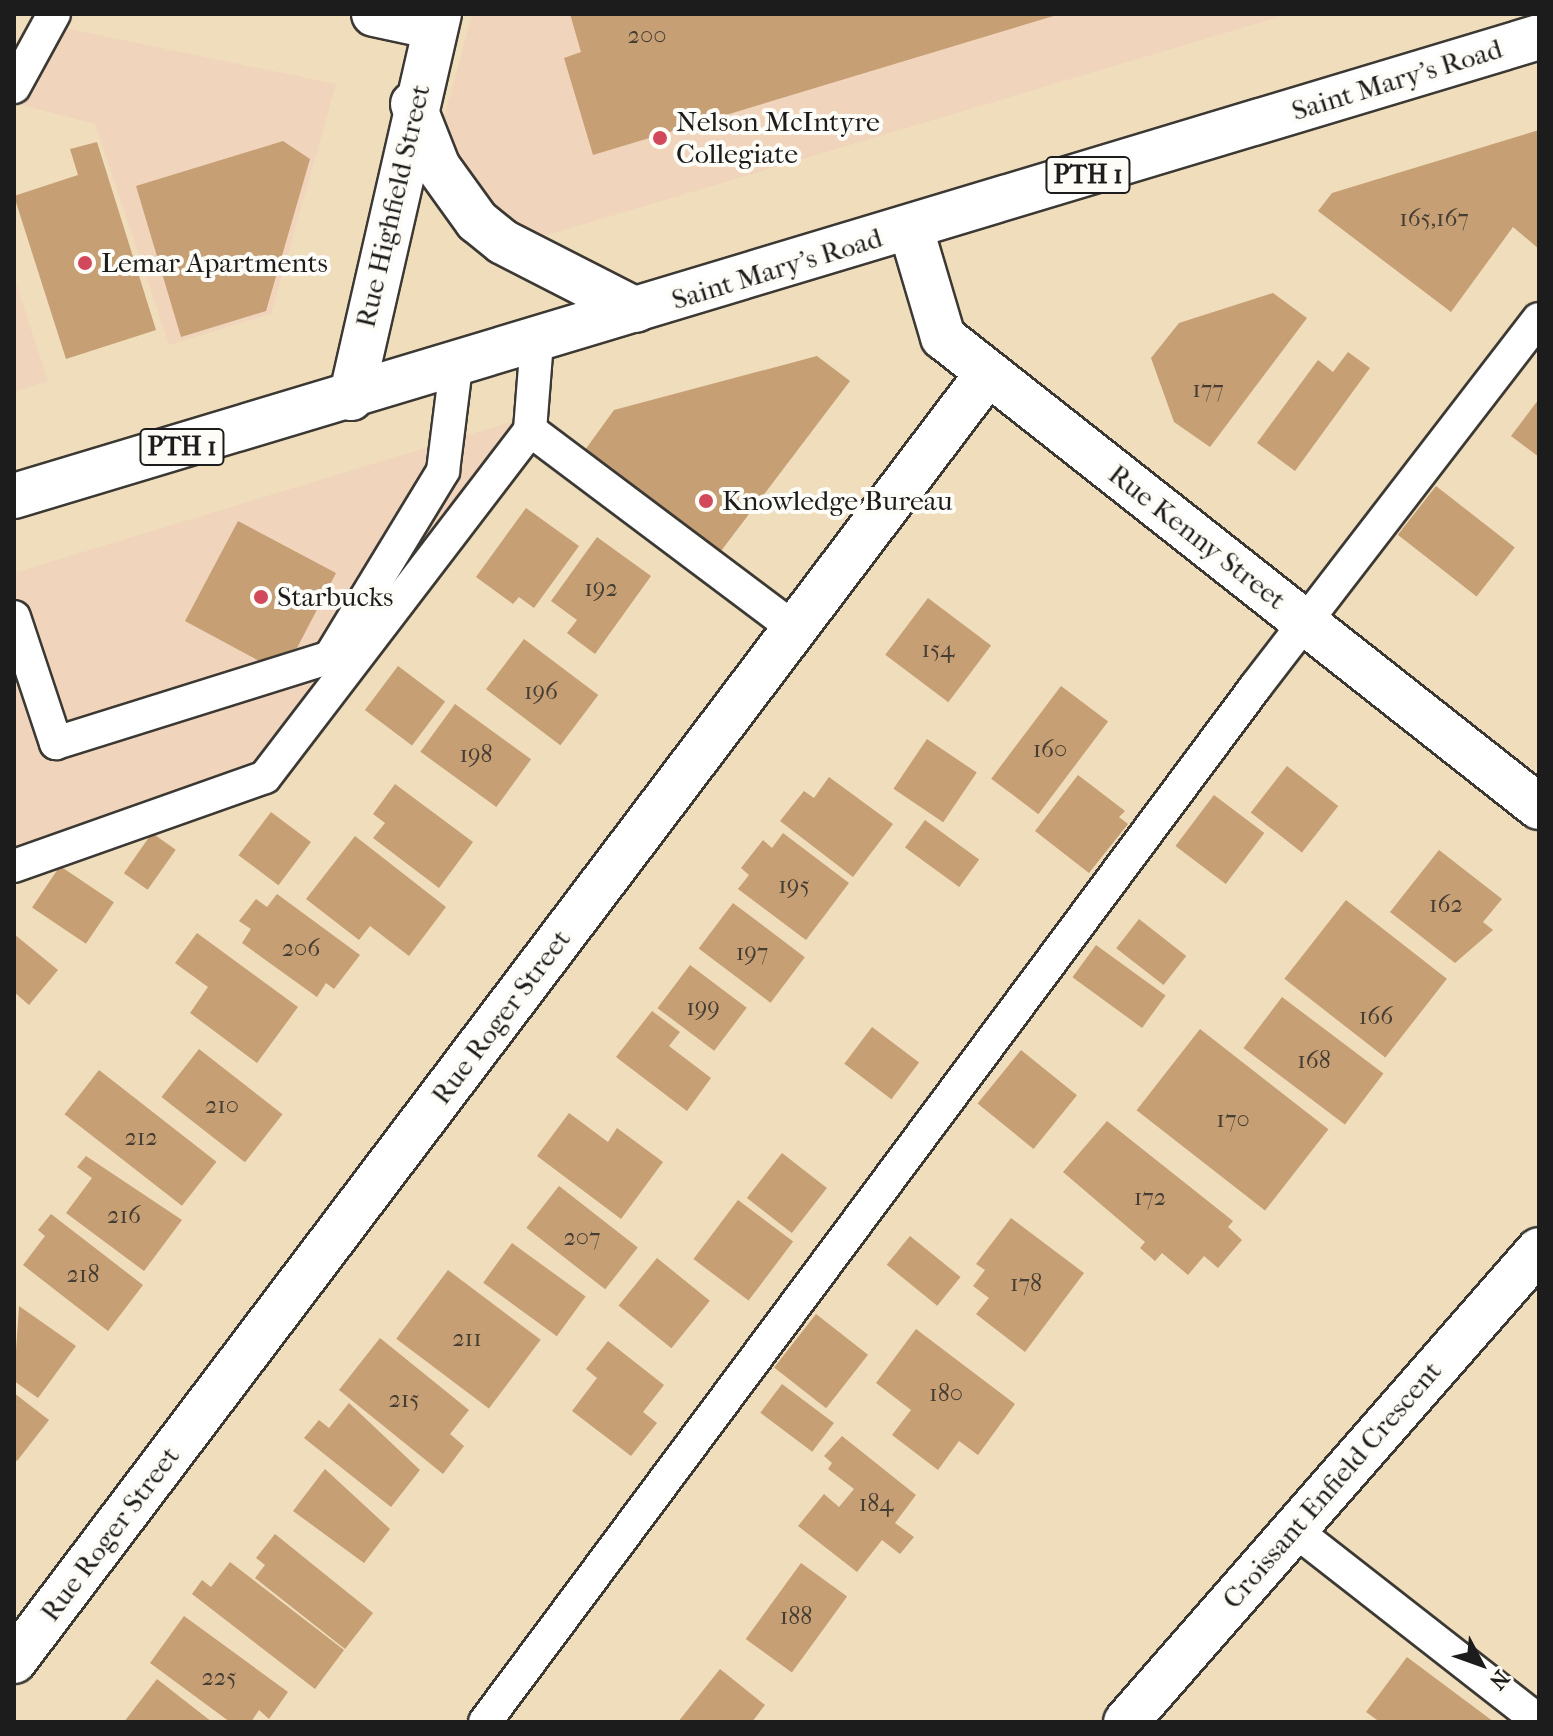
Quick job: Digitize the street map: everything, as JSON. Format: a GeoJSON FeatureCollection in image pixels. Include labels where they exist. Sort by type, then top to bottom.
{"type":"FeatureCollection","features":[{"type":"Feature","properties":{"kind":"main road"},"geometry":{"type":"LineString","coordinates":[[374,14],[437,20]]}},
{"type":"Feature","properties":{"kind":"main road","name":"Rue Highfield Street"},"geometry":{"type":"LineString","coordinates":[[351,398],[413,104],[437,20]]}},
{"type":"Feature","properties":{"kind":"main road","name":"Saint Mary's Road"},"geometry":{"type":"LineString","coordinates":[[14,496],[351,398],[1539,37]]}},
{"type":"Feature","properties":{"kind":"main road"},"geometry":{"type":"LineString","coordinates":[[413,104],[438,167],[477,221],[522,253],[636,310]]}},
{"type":"Feature","properties":{"kind":"main road","name":"Rue Kenny Street"},"geometry":{"type":"LineString","coordinates":[[911,229],[943,337],[1539,807]]}},
{"type":"Feature","properties":{"kind":"main road","name":"Rue Roger Street"},"geometry":{"type":"LineString","coordinates":[[14,1661],[988,373]]}},
{"type":"Feature","properties":{"kind":"main road","name":"Croissant Enfield Crescent"},"geometry":{"type":"LineString","coordinates":[[1126,1722],[1539,1250]]}},
{"type":"Feature","properties":{"kind":"lane"},"geometry":{"type":"LineString","coordinates":[[14,87],[54,14]]}},
{"type":"Feature","properties":{"kind":"lane"},"geometry":{"type":"LineString","coordinates":[[485,1722],[1306,622],[1539,319]]}},
{"type":"Feature","properties":{"kind":"lane"},"geometry":{"type":"LineString","coordinates":[[14,866],[265,777],[530,430],[537,341]]}},
{"type":"Feature","properties":{"kind":"lane"},"geometry":{"type":"LineString","coordinates":[[17,639],[56,743],[330,657],[443,471],[456,366]]}},
{"type":"Feature","properties":{"kind":"lane"},"geometry":{"type":"LineString","coordinates":[[530,430],[795,629]]}},
{"type":"Feature","properties":{"kind":"lane"},"geometry":{"type":"LineString","coordinates":[[1293,1529],[1539,1721]]}},
{"type":"Feature","properties":{"kind":"shaded area","name":"Nelson McIntyre Collegiate"},"geometry":{"type":"Polygon","coordinates":[[[472,14],[1289,14],[537,238],[510,227],[451,154],[443,122],[472,14]]]}},
{"type":"Feature","properties":{"kind":"shaded area"},"geometry":{"type":"Polygon","coordinates":[[[55,26],[336,84],[271,314],[169,345],[95,124],[14,103],[55,26]]]}},
{"type":"Feature","properties":{"kind":"shaded area"},"geometry":{"type":"Polygon","coordinates":[[[14,277],[48,381],[14,392],[14,277]]]}},
{"type":"Feature","properties":{"kind":"shaded area"},"geometry":{"type":"Polygon","coordinates":[[[527,417],[264,772],[14,858],[14,573],[527,417]]]}},
{"type":"Feature","properties":{"kind":"building"},"geometry":{"type":"Polygon","coordinates":[[[570,14],[1057,15],[593,155],[564,58],[581,52],[570,14]]]}},
{"type":"Feature","properties":{"kind":"building"},"geometry":{"type":"Polygon","coordinates":[[[1539,130],[1539,249],[1513,227],[1451,312],[1318,211],[1332,193],[1539,130]]]}},
{"type":"Feature","properties":{"kind":"building"},"geometry":{"type":"Polygon","coordinates":[[[283,141],[310,159],[266,311],[181,337],[136,186],[283,141]]]}},
{"type":"Feature","properties":{"kind":"building","name":"Lemar Apartments"},"geometry":{"type":"Polygon","coordinates":[[[97,142],[156,330],[66,359],[14,196],[78,175],[70,149],[97,142]]]}},
{"type":"Feature","properties":{"kind":"building"},"geometry":{"type":"Polygon","coordinates":[[[1273,293],[1307,318],[1210,447],[1174,422],[1151,358],[1179,323],[1273,293]]]}},
{"type":"Feature","properties":{"kind":"building"},"geometry":{"type":"Polygon","coordinates":[[[1348,352],[1370,368],[1295,471],[1257,443],[1318,360],[1333,372],[1348,352]]]}},
{"type":"Feature","properties":{"kind":"building","name":"Knowledge Bureau"},"geometry":{"type":"Polygon","coordinates":[[[817,356],[850,381],[721,551],[585,450],[614,410],[817,356]]]}},
{"type":"Feature","properties":{"kind":"building"},"geometry":{"type":"Polygon","coordinates":[[[1539,399],[1539,457],[1511,436],[1539,399]]]}},
{"type":"Feature","properties":{"kind":"building"},"geometry":{"type":"Polygon","coordinates":[[[1436,486],[1515,548],[1477,596],[1398,535],[1436,486]]]}},
{"type":"Feature","properties":{"kind":"building"},"geometry":{"type":"Polygon","coordinates":[[[526,508],[579,546],[534,608],[519,597],[513,604],[476,577],[526,508]]]}},
{"type":"Feature","properties":{"kind":"building","name":"Starbucks"},"geometry":{"type":"Polygon","coordinates":[[[238,521],[336,573],[297,648],[261,662],[185,621],[238,521]]]}},
{"type":"Feature","properties":{"kind":"building"},"geometry":{"type":"Polygon","coordinates":[[[597,537],[651,576],[595,654],[567,633],[577,620],[551,601],[597,537]]]}},
{"type":"Feature","properties":{"kind":"building"},"geometry":{"type":"Polygon","coordinates":[[[928,598],[991,646],[948,702],[885,655],[928,598]]]}},
{"type":"Feature","properties":{"kind":"building"},"geometry":{"type":"Polygon","coordinates":[[[524,639],[598,695],[560,745],[486,689],[524,639]]]}},
{"type":"Feature","properties":{"kind":"building"},"geometry":{"type":"Polygon","coordinates":[[[398,666],[445,702],[412,745],[365,710],[398,666]]]}},
{"type":"Feature","properties":{"kind":"building"},"geometry":{"type":"Polygon","coordinates":[[[1061,686],[1108,722],[1038,814],[991,779],[1061,686]]]}},
{"type":"Feature","properties":{"kind":"building"},"geometry":{"type":"Polygon","coordinates":[[[455,704],[531,759],[496,807],[420,752],[455,704]]]}},
{"type":"Feature","properties":{"kind":"building"},"geometry":{"type":"Polygon","coordinates":[[[927,739],[977,773],[943,822],[893,789],[927,739]]]}},
{"type":"Feature","properties":{"kind":"building"},"geometry":{"type":"Polygon","coordinates":[[[1287,766],[1338,806],[1302,853],[1251,812],[1287,766]]]}},
{"type":"Feature","properties":{"kind":"building"},"geometry":{"type":"Polygon","coordinates":[[[1078,775],[1125,811],[1119,817],[1128,824],[1089,873],[1035,831],[1078,775]]]}},
{"type":"Feature","properties":{"kind":"building"},"geometry":{"type":"Polygon","coordinates":[[[829,777],[893,824],[853,877],[780,821],[804,791],[814,798],[829,777]]]}},
{"type":"Feature","properties":{"kind":"building"},"geometry":{"type":"Polygon","coordinates":[[[395,784],[473,842],[439,888],[373,838],[385,823],[373,814],[395,784]]]}},
{"type":"Feature","properties":{"kind":"building"},"geometry":{"type":"Polygon","coordinates":[[[1214,795],[1264,833],[1226,884],[1175,846],[1214,795]]]}},
{"type":"Feature","properties":{"kind":"building"},"geometry":{"type":"Polygon","coordinates":[[[271,812],[311,842],[278,885],[239,855],[271,812]]]}},
{"type":"Feature","properties":{"kind":"building"},"geometry":{"type":"Polygon","coordinates":[[[925,820],[979,859],[959,887],[905,848],[925,820]]]}},
{"type":"Feature","properties":{"kind":"building"},"geometry":{"type":"Polygon","coordinates":[[[152,833],[176,850],[148,890],[124,873],[152,833]]]}},
{"type":"Feature","properties":{"kind":"building"},"geometry":{"type":"Polygon","coordinates":[[[783,833],[849,883],[806,940],[738,889],[749,875],[741,868],[763,840],[772,848],[783,833]]]}},
{"type":"Feature","properties":{"kind":"building"},"geometry":{"type":"Polygon","coordinates":[[[355,836],[446,907],[409,956],[370,926],[359,940],[306,899],[355,836]]]}},
{"type":"Feature","properties":{"kind":"building"},"geometry":{"type":"Polygon","coordinates":[[[1439,850],[1502,899],[1483,922],[1493,930],[1455,963],[1390,912],[1439,850]]]}},
{"type":"Feature","properties":{"kind":"building"},"geometry":{"type":"Polygon","coordinates":[[[60,866],[114,902],[86,944],[32,907],[60,866]]]}},
{"type":"Feature","properties":{"kind":"building"},"geometry":{"type":"Polygon","coordinates":[[[277,894],[360,955],[334,989],[326,983],[317,997],[242,943],[251,929],[239,921],[256,899],[267,907],[277,894]]]}},
{"type":"Feature","properties":{"kind":"building"},"geometry":{"type":"Polygon","coordinates":[[[1346,900],[1447,979],[1385,1058],[1284,979],[1346,900]]]}},
{"type":"Feature","properties":{"kind":"building"},"geometry":{"type":"Polygon","coordinates":[[[733,903],[805,957],[771,1003],[699,949],[733,903]]]}},
{"type":"Feature","properties":{"kind":"building"},"geometry":{"type":"Polygon","coordinates":[[[1139,919],[1186,956],[1164,985],[1116,948],[1139,919]]]}},
{"type":"Feature","properties":{"kind":"building"},"geometry":{"type":"Polygon","coordinates":[[[197,933],[298,1007],[257,1063],[190,1013],[208,987],[175,963],[197,933]]]}},
{"type":"Feature","properties":{"kind":"building"},"geometry":{"type":"Polygon","coordinates":[[[14,934],[58,970],[29,1005],[14,992],[14,934]]]}},
{"type":"Feature","properties":{"kind":"building"},"geometry":{"type":"Polygon","coordinates":[[[1096,945],[1166,996],[1142,1028],[1072,977],[1096,945]]]}},
{"type":"Feature","properties":{"kind":"building"},"geometry":{"type":"Polygon","coordinates":[[[690,965],[747,1008],[714,1051],[658,1008],[690,965]]]}},
{"type":"Feature","properties":{"kind":"building"},"geometry":{"type":"Polygon","coordinates":[[[1282,997],[1383,1073],[1345,1125],[1243,1048],[1282,997]]]}},
{"type":"Feature","properties":{"kind":"building"},"geometry":{"type":"Polygon","coordinates":[[[652,1011],[680,1032],[669,1046],[711,1078],[687,1111],[616,1057],[652,1011]]]}},
{"type":"Feature","properties":{"kind":"building"},"geometry":{"type":"Polygon","coordinates":[[[872,1027],[919,1063],[891,1099],[844,1064],[872,1027]]]}},
{"type":"Feature","properties":{"kind":"building"},"geometry":{"type":"Polygon","coordinates":[[[1200,1029],[1328,1129],[1265,1211],[1137,1110],[1200,1029]]]}},
{"type":"Feature","properties":{"kind":"building"},"geometry":{"type":"Polygon","coordinates":[[[199,1049],[283,1114],[245,1162],[161,1097],[199,1049]]]}},
{"type":"Feature","properties":{"kind":"building"},"geometry":{"type":"Polygon","coordinates":[[[1021,1050],[1077,1095],[1034,1149],[978,1104],[1021,1050]]]}},
{"type":"Feature","properties":{"kind":"building"},"geometry":{"type":"Polygon","coordinates":[[[99,1070],[216,1162],[182,1206],[65,1114],[99,1070]]]}},
{"type":"Feature","properties":{"kind":"building"},"geometry":{"type":"Polygon","coordinates":[[[569,1113],[608,1142],[617,1128],[663,1162],[621,1219],[537,1156],[569,1113]]]}},
{"type":"Feature","properties":{"kind":"building"},"geometry":{"type":"Polygon","coordinates":[[[1107,1121],[1233,1221],[1228,1227],[1242,1240],[1218,1268],[1204,1256],[1188,1275],[1162,1253],[1155,1261],[1140,1248],[1145,1242],[1063,1172],[1107,1121]]]}},
{"type":"Feature","properties":{"kind":"building"},"geometry":{"type":"Polygon","coordinates":[[[782,1153],[827,1188],[792,1233],[747,1198],[782,1153]]]}},
{"type":"Feature","properties":{"kind":"building"},"geometry":{"type":"Polygon","coordinates":[[[86,1156],[182,1220],[144,1271],[66,1213],[92,1178],[77,1167],[86,1156]]]}},
{"type":"Feature","properties":{"kind":"building"},"geometry":{"type":"Polygon","coordinates":[[[559,1186],[638,1248],[605,1289],[526,1228],[559,1186]]]}},
{"type":"Feature","properties":{"kind":"building"},"geometry":{"type":"Polygon","coordinates":[[[738,1200],[793,1242],[749,1301],[693,1259],[738,1200]]]}},
{"type":"Feature","properties":{"kind":"building"},"geometry":{"type":"Polygon","coordinates":[[[51,1214],[143,1285],[108,1331],[23,1265],[45,1236],[38,1230],[51,1214]]]}},
{"type":"Feature","properties":{"kind":"building"},"geometry":{"type":"Polygon","coordinates":[[[1011,1218],[1084,1273],[1025,1352],[976,1314],[989,1298],[973,1286],[985,1270],[976,1264],[1011,1218]]]}},
{"type":"Feature","properties":{"kind":"building"},"geometry":{"type":"Polygon","coordinates":[[[910,1236],[961,1277],[937,1306],[887,1265],[910,1236]]]}},
{"type":"Feature","properties":{"kind":"building"},"geometry":{"type":"Polygon","coordinates":[[[512,1243],[586,1296],[557,1336],[483,1283],[512,1243]]]}},
{"type":"Feature","properties":{"kind":"building"},"geometry":{"type":"Polygon","coordinates":[[[657,1258],[710,1301],[671,1348],[619,1305],[657,1258]]]}},
{"type":"Feature","properties":{"kind":"building"},"geometry":{"type":"Polygon","coordinates":[[[448,1270],[541,1340],[489,1408],[396,1339],[448,1270]]]}},
{"type":"Feature","properties":{"kind":"building"},"geometry":{"type":"Polygon","coordinates":[[[19,1306],[76,1346],[38,1398],[14,1381],[19,1306]]]}},
{"type":"Feature","properties":{"kind":"building"},"geometry":{"type":"Polygon","coordinates":[[[816,1314],[868,1355],[826,1408],[774,1368],[816,1314]]]}},
{"type":"Feature","properties":{"kind":"building"},"geometry":{"type":"Polygon","coordinates":[[[916,1329],[1015,1404],[978,1455],[959,1441],[938,1470],[892,1435],[911,1410],[876,1383],[916,1329]]]}},
{"type":"Feature","properties":{"kind":"building"},"geometry":{"type":"Polygon","coordinates":[[[380,1338],[469,1410],[450,1434],[464,1446],[443,1474],[339,1390],[380,1338]]]}},
{"type":"Feature","properties":{"kind":"building"},"geometry":{"type":"Polygon","coordinates":[[[608,1341],[664,1385],[643,1412],[657,1423],[631,1456],[572,1411],[597,1378],[586,1369],[608,1341]]]}},
{"type":"Feature","properties":{"kind":"building"},"geometry":{"type":"Polygon","coordinates":[[[782,1384],[834,1423],[812,1452],[760,1413],[782,1384]]]}},
{"type":"Feature","properties":{"kind":"building"},"geometry":{"type":"Polygon","coordinates":[[[14,1393],[49,1420],[17,1461],[14,1459],[14,1393]]]}},
{"type":"Feature","properties":{"kind":"building"},"geometry":{"type":"Polygon","coordinates":[[[349,1403],[420,1470],[391,1507],[304,1438],[319,1420],[329,1428],[349,1403]]]}},
{"type":"Feature","properties":{"kind":"building"},"geometry":{"type":"Polygon","coordinates":[[[842,1436],[916,1495],[895,1523],[914,1537],[900,1554],[882,1540],[857,1572],[798,1526],[824,1494],[839,1507],[854,1489],[828,1469],[832,1463],[824,1456],[842,1436]]]}},
{"type":"Feature","properties":{"kind":"building"},"geometry":{"type":"Polygon","coordinates":[[[325,1469],[390,1529],[364,1563],[293,1511],[325,1469]]]}},
{"type":"Feature","properties":{"kind":"building"},"geometry":{"type":"Polygon","coordinates":[[[275,1534],[373,1613],[345,1649],[255,1578],[265,1565],[256,1558],[275,1534]]]}},
{"type":"Feature","properties":{"kind":"building"},"geometry":{"type":"Polygon","coordinates":[[[230,1562],[344,1650],[315,1689],[192,1594],[202,1580],[211,1587],[230,1562]]]}},
{"type":"Feature","properties":{"kind":"building"},"geometry":{"type":"Polygon","coordinates":[[[801,1563],[847,1597],[792,1673],[746,1639],[801,1563]]]}},
{"type":"Feature","properties":{"kind":"building"},"geometry":{"type":"Polygon","coordinates":[[[184,1616],[288,1692],[269,1719],[259,1710],[251,1722],[230,1722],[150,1663],[184,1616]]]}},
{"type":"Feature","properties":{"kind":"building"},"geometry":{"type":"Polygon","coordinates":[[[1407,1657],[1494,1722],[1380,1722],[1366,1712],[1407,1657]]]}},
{"type":"Feature","properties":{"kind":"building"},"geometry":{"type":"Polygon","coordinates":[[[720,1669],[765,1705],[752,1722],[678,1722],[720,1669]]]}},
{"type":"Feature","properties":{"kind":"building"},"geometry":{"type":"Polygon","coordinates":[[[157,1679],[212,1722],[124,1722],[157,1679]]]}},
{"type":"Feature","properties":{"kind":"place","name":"Nelson McIntyre Collegiate"},"geometry":{"type":"Point","coordinates":[660,138]}},
{"type":"Feature","properties":{"kind":"place","name":"Lemar Apartments"},"geometry":{"type":"Point","coordinates":[85,263]}},
{"type":"Feature","properties":{"kind":"place","name":"Knowledge Bureau"},"geometry":{"type":"Point","coordinates":[706,501]}},
{"type":"Feature","properties":{"kind":"place","name":"Starbucks"},"geometry":{"type":"Point","coordinates":[261,597]}}]}
